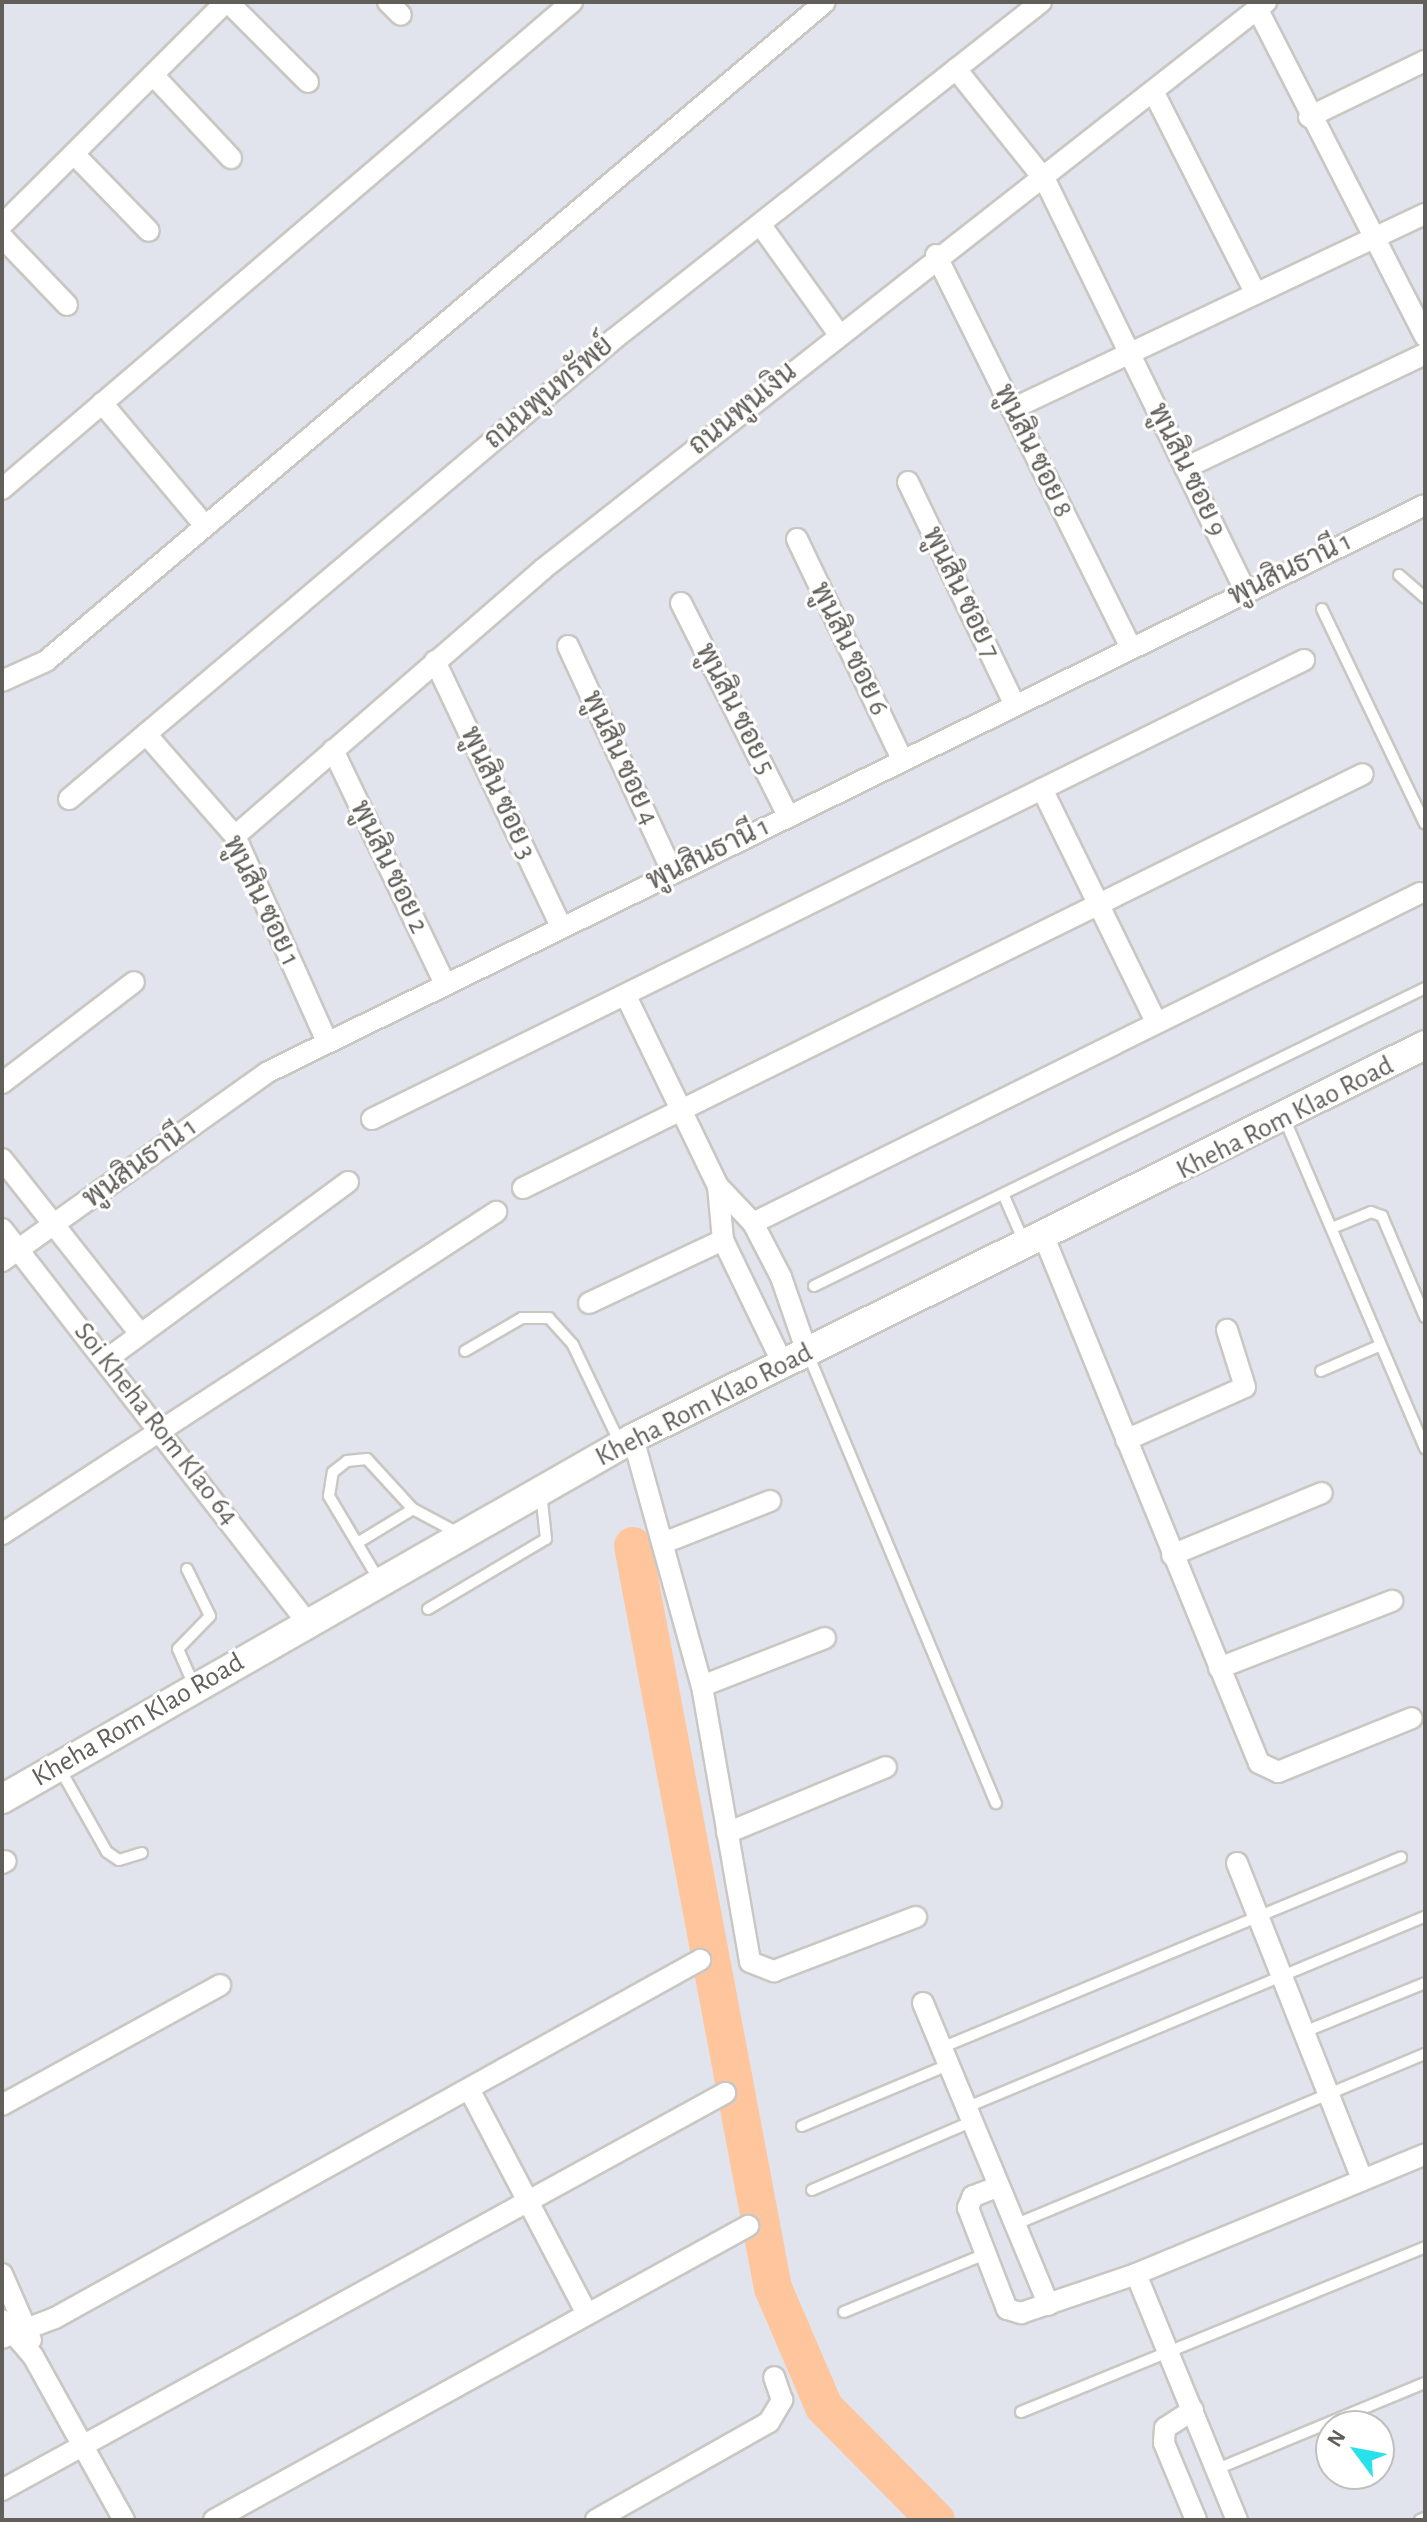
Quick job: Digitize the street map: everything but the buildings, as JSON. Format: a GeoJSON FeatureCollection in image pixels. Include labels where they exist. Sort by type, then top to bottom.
{"type":"FeatureCollection","features":[{"type":"Feature","properties":{"kind":"street"},"geometry":{"type":"LineString","coordinates":[[2,225],[227,2],[308,82]]}},
{"type":"Feature","properties":{"kind":"street"},"geometry":{"type":"LineString","coordinates":[[2,489],[572,2]]}},
{"type":"Feature","properties":{"kind":"street"},"geometry":{"type":"LineString","coordinates":[[2,681],[46,661],[202,522],[825,2]]}},
{"type":"Feature","properties":{"kind":"street","name":"ถนนพูนทรัพย์"},"geometry":{"type":"LineString","coordinates":[[69,799],[760,224],[1041,2]]}},
{"type":"Feature","properties":{"kind":"street"},"geometry":{"type":"LineString","coordinates":[[1262,5],[1309,117],[1425,336]]}},
{"type":"Feature","properties":{"kind":"street","name":"ถนนพูนเงิน"},"geometry":{"type":"LineString","coordinates":[[235,836],[435,661],[838,333],[936,255],[1045,180],[1262,5]]}},
{"type":"Feature","properties":{"kind":"street"},"geometry":{"type":"LineString","coordinates":[[1309,117],[1425,61]]}},
{"type":"Feature","properties":{"kind":"street","name":"พูนสิน ซอย 9"},"geometry":{"type":"LineString","coordinates":[[956,69],[1045,180],[1245,590]]}},
{"type":"Feature","properties":{"kind":"street"},"geometry":{"type":"LineString","coordinates":[[153,75],[231,158]]}},
{"type":"Feature","properties":{"kind":"street"},"geometry":{"type":"LineString","coordinates":[[1153,91],[1254,290]]}},
{"type":"Feature","properties":{"kind":"street"},"geometry":{"type":"LineString","coordinates":[[74,154],[149,231]]}},
{"type":"Feature","properties":{"kind":"street"},"geometry":{"type":"LineString","coordinates":[[1012,409],[1254,290],[1425,214]]}},
{"type":"Feature","properties":{"kind":"street"},"geometry":{"type":"LineString","coordinates":[[760,224],[838,333]]}},
{"type":"Feature","properties":{"kind":"street"},"geometry":{"type":"LineString","coordinates":[[2,237],[67,305]]}},
{"type":"Feature","properties":{"kind":"street","name":"พูนสิน ซอย 8"},"geometry":{"type":"LineString","coordinates":[[936,255],[1130,646]]}},
{"type":"Feature","properties":{"kind":"street"},"geometry":{"type":"LineString","coordinates":[[1185,468],[1425,354]]}},
{"type":"Feature","properties":{"kind":"street"},"geometry":{"type":"LineString","coordinates":[[102,403],[202,522]]}},
{"type":"Feature","properties":{"kind":"street","name":"พูนสิน ซอย 7"},"geometry":{"type":"LineString","coordinates":[[908,482],[1014,703]]}},
{"type":"Feature","properties":{"kind":"street","name":"พูนสินธานี 1"},"geometry":{"type":"LineString","coordinates":[[10,1255],[268,1072],[1130,646],[1425,505]]}},
{"type":"Feature","properties":{"kind":"street","name":"พูนสิน ซอย 6"},"geometry":{"type":"LineString","coordinates":[[797,539],[902,759]]}},
{"type":"Feature","properties":{"kind":"street","name":"พูนสิน ซอย 5"},"geometry":{"type":"LineString","coordinates":[[681,603],[788,816]]}},
{"type":"Feature","properties":{"kind":"street","name":"พูนสิน ซอย 4"},"geometry":{"type":"LineString","coordinates":[[568,646],[672,871]]}},
{"type":"Feature","properties":{"kind":"street"},"geometry":{"type":"LineString","coordinates":[[372,1119],[1304,660]]}},
{"type":"Feature","properties":{"kind":"street","name":"พูนสิน ซอย 3"},"geometry":{"type":"LineString","coordinates":[[435,661],[561,926]]}},
{"type":"Feature","properties":{"kind":"street","name":"พูนสิน ซอย 1"},"geometry":{"type":"LineString","coordinates":[[146,734],[235,836],[327,1042]]}},
{"type":"Feature","properties":{"kind":"street","name":"พูนสิน ซอย 2"},"geometry":{"type":"LineString","coordinates":[[333,750],[445,984]]}},
{"type":"Feature","properties":{"kind":"street"},"geometry":{"type":"LineString","coordinates":[[523,1188],[1363,774]]}},
{"type":"Feature","properties":{"kind":"street"},"geometry":{"type":"LineString","coordinates":[[1042,789],[1156,1022]]}},
{"type":"Feature","properties":{"kind":"street"},"geometry":{"type":"LineString","coordinates":[[753,1223],[1420,893]]}},
{"type":"Feature","properties":{"kind":"street"},"geometry":{"type":"LineString","coordinates":[[2,1083],[134,982]]}},
{"type":"Feature","properties":{"kind":"street"},"geometry":{"type":"LineString","coordinates":[[626,996],[718,1186],[753,1223],[765,1247],[795,1358]]}},
{"type":"Feature","properties":{"kind":"street","name":"Kheha Rom Klao Road"},"geometry":{"type":"LineString","coordinates":[[2,1799],[459,1534],[627,1441],[1285,1120],[1425,1045]]}},
{"type":"Feature","properties":{"kind":"street"},"geometry":{"type":"LineString","coordinates":[[2,1159],[140,1334]]}},
{"type":"Feature","properties":{"kind":"street"},"geometry":{"type":"LineString","coordinates":[[107,1359],[348,1182]]}},
{"type":"Feature","properties":{"kind":"street"},"geometry":{"type":"LineString","coordinates":[[718,1186],[723,1240],[795,1358]]}},
{"type":"Feature","properties":{"kind":"street"},"geometry":{"type":"LineString","coordinates":[[2,1534],[166,1432],[496,1212]]}},
{"type":"Feature","properties":{"kind":"street","name":"Soi Kheha Rom Klao 64"},"geometry":{"type":"LineString","coordinates":[[2,1229],[10,1255],[107,1359],[166,1432],[307,1622]]}},
{"type":"Feature","properties":{"kind":"street"},"geometry":{"type":"LineString","coordinates":[[589,1303],[723,1240]]}},
{"type":"Feature","properties":{"kind":"street"},"geometry":{"type":"LineString","coordinates":[[1034,1241],[1126,1440],[1256,1756],[1271,1771],[1412,1718]]}},
{"type":"Feature","properties":{"kind":"street"},"geometry":{"type":"LineString","coordinates":[[734,1262],[765,1247]]}},
{"type":"Feature","properties":{"kind":"street"},"geometry":{"type":"LineString","coordinates":[[1126,1440],[1245,1387],[1227,1330]]}},
{"type":"Feature","properties":{"kind":"street"},"geometry":{"type":"LineString","coordinates":[[627,1441],[666,1542],[702,1686],[748,1957],[756,1969],[774,1971],[916,1917]]}},
{"type":"Feature","properties":{"kind":"street"},"geometry":{"type":"LineString","coordinates":[[1172,1555],[1322,1493]]}},
{"type":"Feature","properties":{"kind":"street"},"geometry":{"type":"LineString","coordinates":[[666,1542],[770,1501]]}},
{"type":"Feature","properties":{"kind":"street"},"geometry":{"type":"LineString","coordinates":[[1219,1668],[1392,1601]]}},
{"type":"Feature","properties":{"kind":"street"},"geometry":{"type":"LineString","coordinates":[[702,1686],[825,1638]]}},
{"type":"Feature","properties":{"kind":"street"},"geometry":{"type":"LineString","coordinates":[[727,1833],[886,1767]]}},
{"type":"Feature","properties":{"kind":"street"},"geometry":{"type":"LineString","coordinates":[[1237,1863],[1362,2178]]}},
{"type":"Feature","properties":{"kind":"street"},"geometry":{"type":"LineString","coordinates":[[5,2331],[30,2328],[700,1960]]}},
{"type":"Feature","properties":{"kind":"street"},"geometry":{"type":"LineString","coordinates":[[2,2105],[220,1985]]}},
{"type":"Feature","properties":{"kind":"street"},"geometry":{"type":"LineString","coordinates":[[923,2003],[997,2187],[1049,2305]]}},
{"type":"Feature","properties":{"kind":"street"},"geometry":{"type":"LineString","coordinates":[[469,2089],[587,2314]]}},
{"type":"Feature","properties":{"kind":"street"},"geometry":{"type":"LineString","coordinates":[[2,2490],[725,2093]]}},
{"type":"Feature","properties":{"kind":"street"},"geometry":{"type":"LineString","coordinates":[[997,2187],[968,2204],[983,2255],[1007,2309],[1049,2305],[1136,2274],[1425,2154]]}},
{"type":"Feature","properties":{"kind":"street"},"geometry":{"type":"LineString","coordinates":[[214,2520],[748,2226]]}},
{"type":"Feature","properties":{"kind":"street"},"geometry":{"type":"LineString","coordinates":[[2,2274],[30,2328],[33,2356]]}},
{"type":"Feature","properties":{"kind":"street"},"geometry":{"type":"LineString","coordinates":[[1136,2274],[1237,2520]]}},
{"type":"Feature","properties":{"kind":"street"},"geometry":{"type":"LineString","coordinates":[[5,2331],[33,2356],[124,2520]]}},
{"type":"Feature","properties":{"kind":"street"},"geometry":{"type":"LineString","coordinates":[[596,2520],[769,2422],[782,2400],[774,2377]]}},
{"type":"Feature","properties":{"kind":"street"},"geometry":{"type":"LineString","coordinates":[[1193,2410],[1165,2428],[1164,2443],[1196,2520]]}},
{"type":"Feature","properties":{"kind":"lane"},"geometry":{"type":"LineString","coordinates":[[1399,575],[1425,598]]}},
{"type":"Feature","properties":{"kind":"lane"},"geometry":{"type":"LineString","coordinates":[[1322,609],[1425,824]]}},
{"type":"Feature","properties":{"kind":"lane"},"geometry":{"type":"LineString","coordinates":[[814,1286],[1425,988]]}},
{"type":"Feature","properties":{"kind":"lane"},"geometry":{"type":"LineString","coordinates":[[1285,1120],[1425,1448]]}},
{"type":"Feature","properties":{"kind":"lane"},"geometry":{"type":"LineString","coordinates":[[1004,1196],[1034,1241]]}},
{"type":"Feature","properties":{"kind":"lane"},"geometry":{"type":"LineString","coordinates":[[1332,1228],[1375,1211],[1382,1216],[1425,1317]]}},
{"type":"Feature","properties":{"kind":"lane"},"geometry":{"type":"LineString","coordinates":[[465,1351],[522,1318],[549,1318],[573,1345],[627,1441]]}},
{"type":"Feature","properties":{"kind":"lane"},"geometry":{"type":"LineString","coordinates":[[1321,1371],[1381,1345]]}},
{"type":"Feature","properties":{"kind":"lane"},"geometry":{"type":"LineString","coordinates":[[795,1358],[996,1803]]}},
{"type":"Feature","properties":{"kind":"lane"},"geometry":{"type":"LineString","coordinates":[[379,1580],[329,1496],[333,1472],[347,1461],[367,1459],[413,1509],[459,1534]]}},
{"type":"Feature","properties":{"kind":"lane"},"geometry":{"type":"LineString","coordinates":[[428,1609],[546,1539],[541,1489]]}},
{"type":"Feature","properties":{"kind":"lane"},"geometry":{"type":"LineString","coordinates":[[359,1542],[413,1509]]}},
{"type":"Feature","properties":{"kind":"lane"},"geometry":{"type":"LineString","coordinates":[[187,1569],[210,1616],[178,1649],[195,1688]]}},
{"type":"Feature","properties":{"kind":"lane"},"geometry":{"type":"LineString","coordinates":[[58,1767],[107,1852],[119,1860],[142,1853]]}},
{"type":"Feature","properties":{"kind":"lane"},"geometry":{"type":"LineString","coordinates":[[802,2126],[944,2057],[1401,1857]]}},
{"type":"Feature","properties":{"kind":"lane"},"geometry":{"type":"LineString","coordinates":[[812,2190],[968,2115],[1281,1976],[1424,1917]]}},
{"type":"Feature","properties":{"kind":"lane"},"geometry":{"type":"LineString","coordinates":[[1304,2032],[1425,1983]]}},
{"type":"Feature","properties":{"kind":"lane"},"geometry":{"type":"LineString","coordinates":[[1014,2225],[1425,2054]]}},
{"type":"Feature","properties":{"kind":"lane"},"geometry":{"type":"LineString","coordinates":[[1021,2412],[1425,2247]]}},
{"type":"Feature","properties":{"kind":"lane"},"geometry":{"type":"LineString","coordinates":[[844,2312],[983,2255]]}},
{"type":"Feature","properties":{"kind":"lane"},"geometry":{"type":"LineString","coordinates":[[1217,2469],[1425,2383]]}},
{"type":"Feature","properties":{"kind":"waterway"},"geometry":{"type":"LineString","coordinates":[[633,1546],[773,2288],[824,2407],[936,2520]]}}]}
